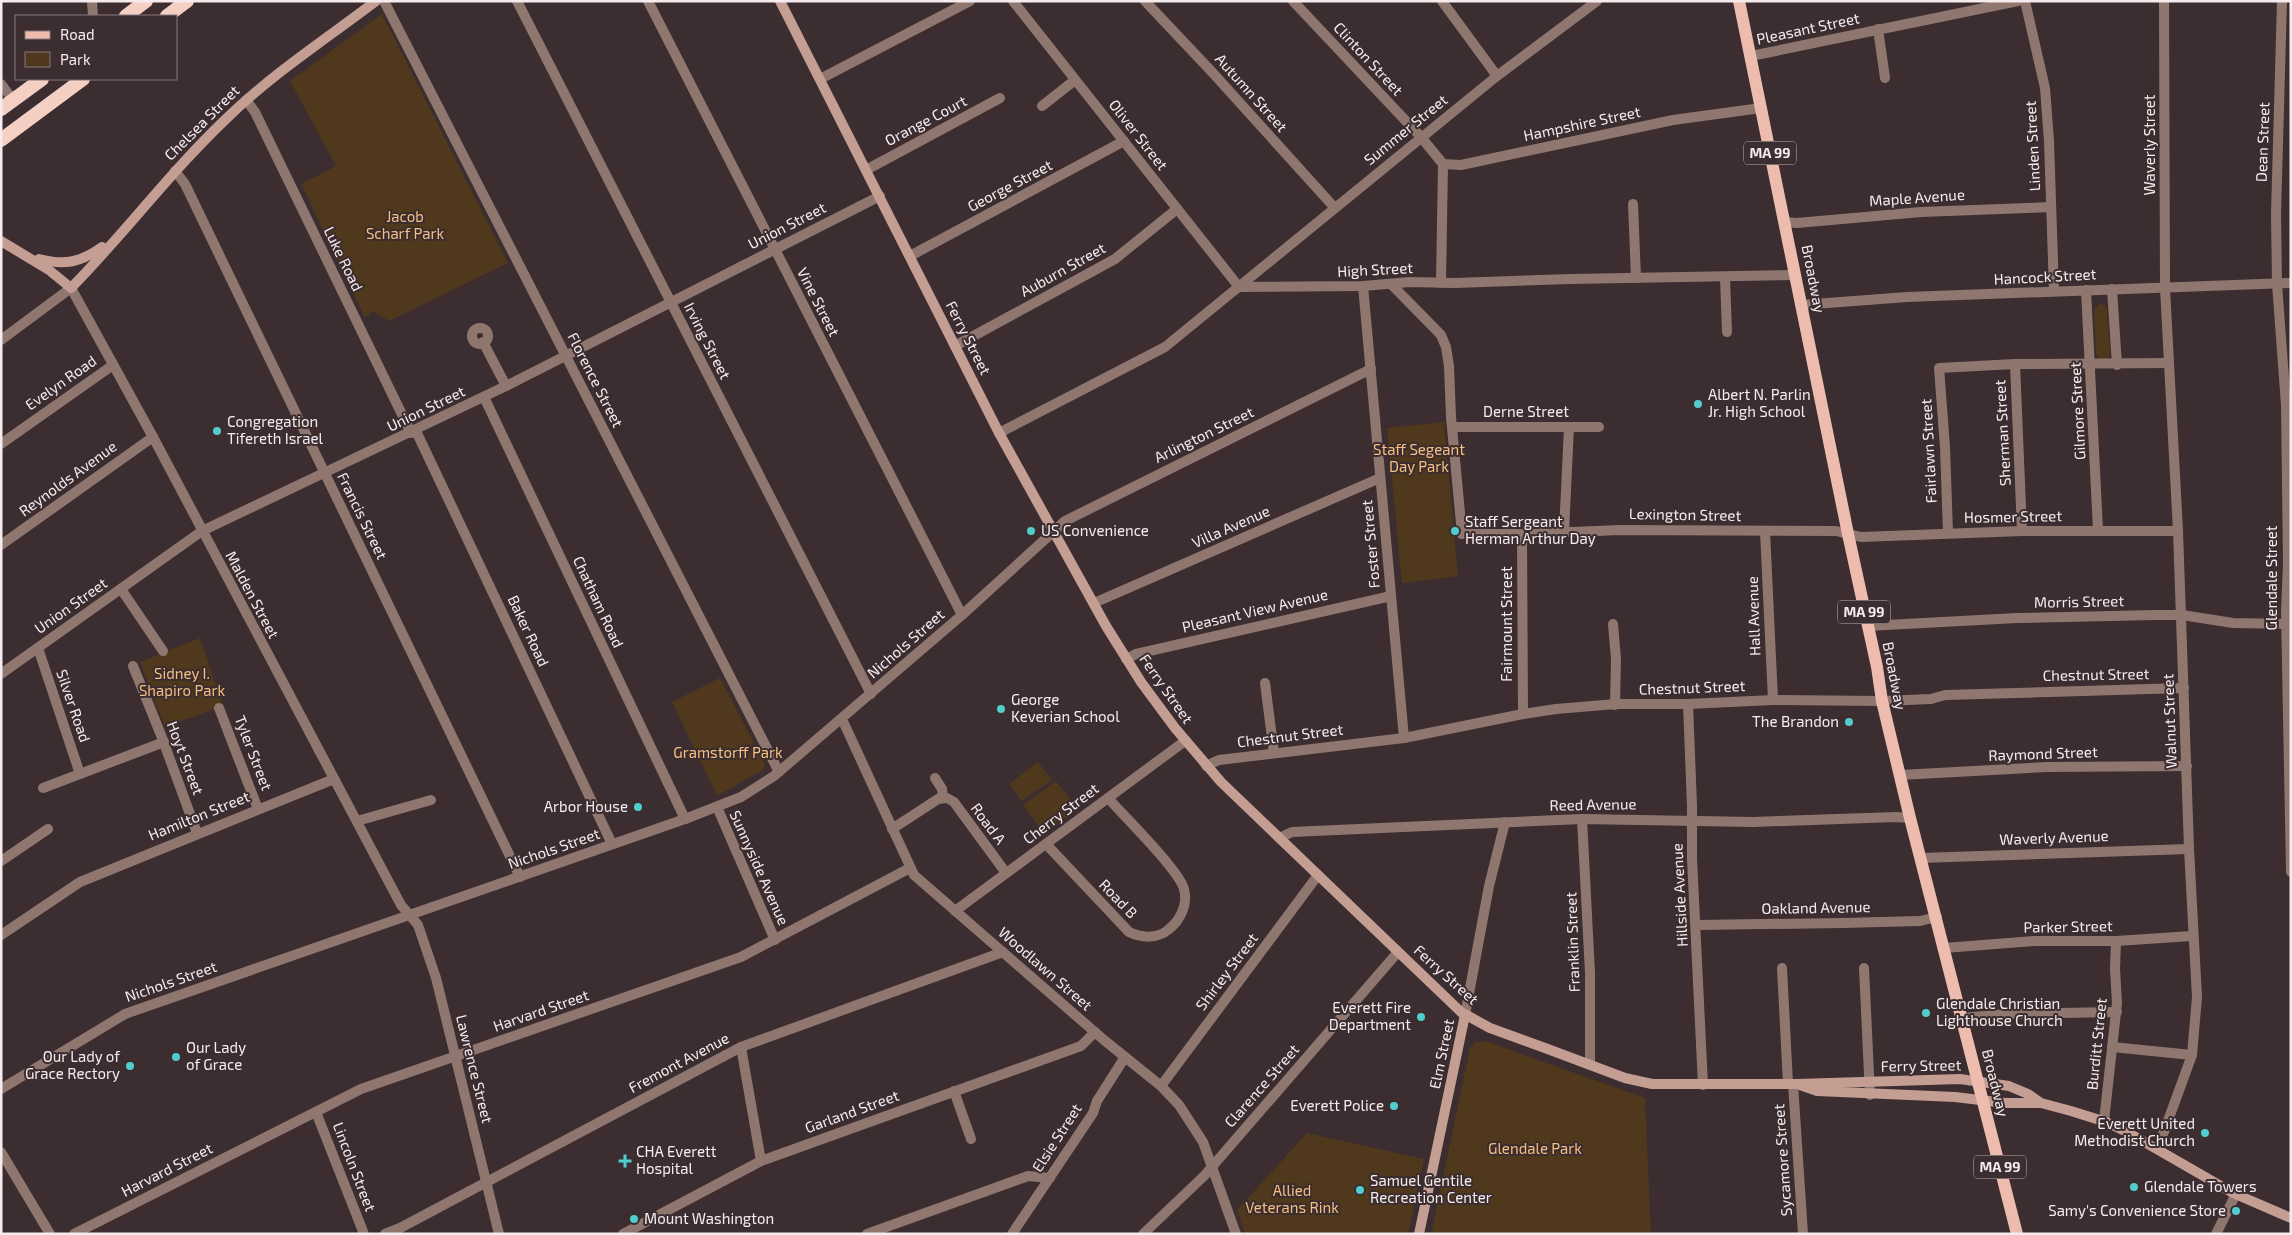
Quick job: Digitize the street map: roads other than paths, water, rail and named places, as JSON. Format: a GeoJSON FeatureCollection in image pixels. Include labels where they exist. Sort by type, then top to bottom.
{"type":"FeatureCollection","features":[{"type":"Feature","properties":{"kind":"highway"},"geometry":{"type":"LineString","coordinates":[[127,15],[146,1]]}},
{"type":"Feature","properties":{"kind":"highway"},"geometry":{"type":"LineString","coordinates":[[167,15],[187,1]]}},
{"type":"Feature","properties":{"kind":"highway"},"geometry":{"type":"LineString","coordinates":[[1,109],[41,80]]}},
{"type":"Feature","properties":{"kind":"highway"},"geometry":{"type":"LineString","coordinates":[[1,140],[82,80]]}},
{"type":"Feature","properties":{"kind":"main road","name":"Chelsea Street"},"geometry":{"type":"LineString","coordinates":[[71,288],[175,171],[216,128],[246,100],[376,1]]}},
{"type":"Feature","properties":{"kind":"main road","name":"Ferry Street"},"geometry":{"type":"LineString","coordinates":[[780,1],[999,433],[1126,659],[1185,741],[1206,766],[1318,876],[1466,1014],[1490,1028],[1590,1065],[1642,1082],[1659,1085],[1870,1083],[1960,1078],[2009,1086],[2028,1094],[2041,1103]]}},
{"type":"Feature","properties":{"kind":"main road","name":"Broadway"},"geometry":{"type":"LineString","coordinates":[[1740,1],[1848,534],[1877,667],[1882,701],[1920,858],[1937,917],[2018,1234]]}},
{"type":"Feature","properties":{"kind":"main road"},"geometry":{"type":"LineString","coordinates":[[26,255],[53,263],[73,263],[88,257],[117,236]]}},
{"type":"Feature","properties":{"kind":"main road"},"geometry":{"type":"LineString","coordinates":[[1,241],[55,273],[71,288]]}},
{"type":"Feature","properties":{"kind":"main road","name":"Elm Street"},"geometry":{"type":"LineString","coordinates":[[1419,1234],[1466,1014]]}},
{"type":"Feature","properties":{"kind":"main road","name":"Ferry Street"},"geometry":{"type":"LineString","coordinates":[[1793,1084],[1817,1091],[1928,1095],[2005,1103],[2041,1103],[2104,1121],[2158,1148],[2236,1194],[2291,1218]]}},
{"type":"Feature","properties":{"kind":"street"},"geometry":{"type":"LineString","coordinates":[[92,1],[93,15]]}},
{"type":"Feature","properties":{"kind":"street","name":"Florence Street"},"geometry":{"type":"LineString","coordinates":[[384,1],[779,772]]}},
{"type":"Feature","properties":{"kind":"street","name":"Irving Street"},"geometry":{"type":"LineString","coordinates":[[517,1],[871,694]]}},
{"type":"Feature","properties":{"kind":"street","name":"Vine Street"},"geometry":{"type":"LineString","coordinates":[[648,1],[962,615]]}},
{"type":"Feature","properties":{"kind":"street"},"geometry":{"type":"LineString","coordinates":[[820,79],[970,1]]}},
{"type":"Feature","properties":{"kind":"street","name":"Oliver Street"},"geometry":{"type":"LineString","coordinates":[[1013,1],[1239,288]]}},
{"type":"Feature","properties":{"kind":"street","name":"Autumn Street"},"geometry":{"type":"LineString","coordinates":[[1145,1],[1334,207]]}},
{"type":"Feature","properties":{"kind":"street"},"geometry":{"type":"LineString","coordinates":[[1442,1],[1497,76]]}},
{"type":"Feature","properties":{"kind":"street","name":"Summer Street"},"geometry":{"type":"LineString","coordinates":[[1239,288],[1334,207],[1421,137],[1497,76],[1596,1]]}},
{"type":"Feature","properties":{"kind":"street","name":"Pleasant Street"},"geometry":{"type":"LineString","coordinates":[[1751,56],[2018,1]]}},
{"type":"Feature","properties":{"kind":"street","name":"Linden Street"},"geometry":{"type":"LineString","coordinates":[[2025,1],[2045,88],[2049,141],[2054,291]]}},
{"type":"Feature","properties":{"kind":"street","name":"Waverly Street"},"geometry":{"type":"LineString","coordinates":[[2164,1],[2165,288]]}},
{"type":"Feature","properties":{"kind":"street","name":"Dean Street"},"geometry":{"type":"LineString","coordinates":[[2277,284],[2276,214],[2282,1]]}},
{"type":"Feature","properties":{"kind":"street","name":"Clinton Street"},"geometry":{"type":"LineString","coordinates":[[1299,3],[1421,137]]}},
{"type":"Feature","properties":{"kind":"street"},"geometry":{"type":"LineString","coordinates":[[1878,29],[1885,78]]}},
{"type":"Feature","properties":{"kind":"street"},"geometry":{"type":"LineString","coordinates":[[1042,106],[1076,80]]}},
{"type":"Feature","properties":{"kind":"street"},"geometry":{"type":"LineString","coordinates":[[1,84],[13,100]]}},
{"type":"Feature","properties":{"kind":"street","name":"Orange Court"},"geometry":{"type":"LineString","coordinates":[[866,170],[1000,98]]}},
{"type":"Feature","properties":{"kind":"street","name":"Luke Road"},"geometry":{"type":"LineString","coordinates":[[246,100],[255,112],[413,432]]}},
{"type":"Feature","properties":{"kind":"street","name":"Hampshire Street"},"geometry":{"type":"LineString","coordinates":[[1443,164],[1461,165],[1673,120],[1761,108]]}},
{"type":"Feature","properties":{"kind":"street"},"geometry":{"type":"LineString","coordinates":[[1421,137],[1443,164],[1441,283]]}},
{"type":"Feature","properties":{"kind":"street","name":"George Street"},"geometry":{"type":"LineString","coordinates":[[910,256],[1124,141]]}},
{"type":"Feature","properties":{"kind":"street","name":"Francis Street"},"geometry":{"type":"LineString","coordinates":[[175,171],[186,184],[324,474],[520,877]]}},
{"type":"Feature","properties":{"kind":"street","name":"Union Street"},"geometry":{"type":"LineString","coordinates":[[1,674],[202,531],[484,397],[880,196]]}},
{"type":"Feature","properties":{"kind":"street"},"geometry":{"type":"LineString","coordinates":[[1633,204],[1636,278]]}},
{"type":"Feature","properties":{"kind":"street","name":"Maple Avenue"},"geometry":{"type":"LineString","coordinates":[[1785,222],[1797,223],[1921,212],[2051,206]]}},
{"type":"Feature","properties":{"kind":"street","name":"Auburn Street"},"geometry":{"type":"LineString","coordinates":[[955,346],[1115,259],[1177,209]]}},
{"type":"Feature","properties":{"kind":"street","name":"High Street"},"geometry":{"type":"LineString","coordinates":[[1239,288],[1795,275]]}},
{"type":"Feature","properties":{"kind":"street"},"geometry":{"type":"LineString","coordinates":[[1725,277],[1727,332]]}},
{"type":"Feature","properties":{"kind":"street","name":"Hancock Street"},"geometry":{"type":"LineString","coordinates":[[1801,305],[1907,297],[2291,283]]}},
{"type":"Feature","properties":{"kind":"street"},"geometry":{"type":"LineString","coordinates":[[1391,284],[1441,335],[1449,366],[1452,427]]}},
{"type":"Feature","properties":{"kind":"street","name":"Glendale Street"},"geometry":{"type":"LineString","coordinates":[[2277,284],[2288,405],[2291,872]]}},
{"type":"Feature","properties":{"kind":"street","name":"Foster Street"},"geometry":{"type":"LineString","coordinates":[[1363,286],[1404,738]]}},
{"type":"Feature","properties":{"kind":"street"},"geometry":{"type":"LineString","coordinates":[[1,340],[71,288]]}},
{"type":"Feature","properties":{"kind":"street","name":"Malden Street"},"geometry":{"type":"LineString","coordinates":[[71,288],[153,437],[401,905],[409,915]]}},
{"type":"Feature","properties":{"kind":"street"},"geometry":{"type":"LineString","coordinates":[[999,433],[1165,347],[1239,288]]}},
{"type":"Feature","properties":{"kind":"street","name":"Walnut Street"},"geometry":{"type":"LineString","coordinates":[[2158,1148],[2192,1055],[2197,997],[2192,936],[2182,615],[2165,288]]}},
{"type":"Feature","properties":{"kind":"street"},"geometry":{"type":"LineString","coordinates":[[2112,289],[2117,365]]}},
{"type":"Feature","properties":{"kind":"street","name":"Gilmore Street"},"geometry":{"type":"LineString","coordinates":[[2086,290],[2098,530]]}},
{"type":"Feature","properties":{"kind":"street"},"geometry":{"type":"LineString","coordinates":[[483,342],[506,386]]}},
{"type":"Feature","properties":{"kind":"street"},"geometry":{"type":"LineString","coordinates":[[2015,364],[2117,365],[2169,363]]}},
{"type":"Feature","properties":{"kind":"street","name":"Fairlawn Street"},"geometry":{"type":"LineString","coordinates":[[1948,533],[1939,368],[2015,364]]}},
{"type":"Feature","properties":{"kind":"street","name":"Sherman Street"},"geometry":{"type":"LineString","coordinates":[[2015,364],[2022,531]]}},
{"type":"Feature","properties":{"kind":"street","name":"Evelyn Road"},"geometry":{"type":"LineString","coordinates":[[1,444],[113,365]]}},
{"type":"Feature","properties":{"kind":"street","name":"Arlington Street"},"geometry":{"type":"LineString","coordinates":[[1053,532],[1065,521],[1371,369]]}},
{"type":"Feature","properties":{"kind":"street","name":"Chatham Road"},"geometry":{"type":"LineString","coordinates":[[484,397],[685,819]]}},
{"type":"Feature","properties":{"kind":"street","name":"Derne Street"},"geometry":{"type":"LineString","coordinates":[[1452,427],[1599,427]]}},
{"type":"Feature","properties":{"kind":"street","name":"Lexington Street"},"geometry":{"type":"LineString","coordinates":[[1452,427],[1462,534],[1522,534],[1620,530],[1836,531],[1848,534]]}},
{"type":"Feature","properties":{"kind":"street"},"geometry":{"type":"LineString","coordinates":[[1564,532],[1569,427]]}},
{"type":"Feature","properties":{"kind":"street","name":"Baker Road"},"geometry":{"type":"LineString","coordinates":[[413,432],[612,844]]}},
{"type":"Feature","properties":{"kind":"street","name":"Reynolds Avenue"},"geometry":{"type":"LineString","coordinates":[[1,545],[153,437]]}},
{"type":"Feature","properties":{"kind":"street","name":"Villa Avenue"},"geometry":{"type":"LineString","coordinates":[[1094,603],[1380,478]]}},
{"type":"Feature","properties":{"kind":"street","name":"Hall Avenue"},"geometry":{"type":"LineString","coordinates":[[1764,531],[1773,700]]}},
{"type":"Feature","properties":{"kind":"street","name":"Hosmer Street"},"geometry":{"type":"LineString","coordinates":[[1848,534],[1862,537],[2022,531],[2178,531]]}},
{"type":"Feature","properties":{"kind":"street","name":"Nichols Street"},"geometry":{"type":"LineString","coordinates":[[1,1089],[121,1016],[717,808],[749,793],[779,772],[842,719],[962,615],[1053,532]]}},
{"type":"Feature","properties":{"kind":"street","name":"Fairmount Street"},"geometry":{"type":"LineString","coordinates":[[1522,534],[1523,714]]}},
{"type":"Feature","properties":{"kind":"street"},"geometry":{"type":"LineString","coordinates":[[121,589],[163,651]]}},
{"type":"Feature","properties":{"kind":"street","name":"Pleasant View Avenue"},"geometry":{"type":"LineString","coordinates":[[1126,659],[1136,654],[1391,596]]}},
{"type":"Feature","properties":{"kind":"street","name":"Morris Street"},"geometry":{"type":"LineString","coordinates":[[1867,626],[2018,618],[2182,615],[2234,623],[2289,624]]}},
{"type":"Feature","properties":{"kind":"street"},"geometry":{"type":"LineString","coordinates":[[1613,624],[1616,659],[1615,704]]}},
{"type":"Feature","properties":{"kind":"street","name":"Silver Road"},"geometry":{"type":"LineString","coordinates":[[38,648],[80,774]]}},
{"type":"Feature","properties":{"kind":"street","name":"Hoyt Street"},"geometry":{"type":"LineString","coordinates":[[133,666],[164,742],[197,833]]}},
{"type":"Feature","properties":{"kind":"street"},"geometry":{"type":"LineString","coordinates":[[1265,683],[1274,753]]}},
{"type":"Feature","properties":{"kind":"street","name":"Chestnut Street"},"geometry":{"type":"LineString","coordinates":[[1206,766],[1219,760],[1404,738],[1523,714],[1615,704],[1688,704],[1773,700],[1882,701],[1931,699],[1945,694],[2184,688]]}},
{"type":"Feature","properties":{"kind":"street","name":"Hillside Avenue"},"geometry":{"type":"LineString","coordinates":[[1688,704],[1701,1012],[1699,1038],[1703,1085]]}},
{"type":"Feature","properties":{"kind":"street","name":"Tyler Street"},"geometry":{"type":"LineString","coordinates":[[219,708],[258,809]]}},
{"type":"Feature","properties":{"kind":"street","name":"Woodlawn Street"},"geometry":{"type":"LineString","coordinates":[[842,719],[910,868],[920,881],[1095,1032],[1161,1086],[1190,1118],[1213,1165],[1236,1234]]}},
{"type":"Feature","properties":{"kind":"street","name":"Cherry Street"},"geometry":{"type":"LineString","coordinates":[[955,911],[1185,741]]}},
{"type":"Feature","properties":{"kind":"street"},"geometry":{"type":"LineString","coordinates":[[44,788],[164,742]]}},
{"type":"Feature","properties":{"kind":"street","name":"Raymond Street"},"geometry":{"type":"LineString","coordinates":[[1900,775],[2047,767],[2187,766]]}},
{"type":"Feature","properties":{"kind":"street","name":"Road A"},"geometry":{"type":"LineString","coordinates":[[935,778],[942,789],[943,798],[953,801],[1006,873]]}},
{"type":"Feature","properties":{"kind":"street","name":"Hamilton Street"},"geometry":{"type":"LineString","coordinates":[[1,935],[77,883],[334,779]]}},
{"type":"Feature","properties":{"kind":"street"},"geometry":{"type":"LineString","coordinates":[[892,829],[937,799],[943,798]]}},
{"type":"Feature","properties":{"kind":"street","name":"Road B"},"geometry":{"type":"LineString","coordinates":[[1046,844],[1128,932],[1146,937],[1168,930],[1184,909],[1185,899],[1182,884],[1177,875],[1108,798]]}},
{"type":"Feature","properties":{"kind":"street"},"geometry":{"type":"LineString","coordinates":[[357,821],[431,800]]}},
{"type":"Feature","properties":{"kind":"street","name":"Sunnyside Avenue"},"geometry":{"type":"LineString","coordinates":[[717,808],[774,940]]}},
{"type":"Feature","properties":{"kind":"street","name":"Reed Avenue"},"geometry":{"type":"LineString","coordinates":[[1279,838],[1292,832],[1582,819],[1753,822],[1910,818]]}},
{"type":"Feature","properties":{"kind":"street","name":"Franklin Street"},"geometry":{"type":"LineString","coordinates":[[1582,819],[1590,973],[1590,1065]]}},
{"type":"Feature","properties":{"kind":"street","name":"Elm Street"},"geometry":{"type":"LineString","coordinates":[[1466,1014],[1489,886],[1505,822]]}},
{"type":"Feature","properties":{"kind":"street"},"geometry":{"type":"LineString","coordinates":[[1,861],[48,829]]}},
{"type":"Feature","properties":{"kind":"street","name":"Waverly Avenue"},"geometry":{"type":"LineString","coordinates":[[1920,858],[2189,849]]}},
{"type":"Feature","properties":{"kind":"street","name":"Harvard Street"},"geometry":{"type":"LineString","coordinates":[[74,1234],[363,1088],[739,958],[910,868]]}},
{"type":"Feature","properties":{"kind":"street","name":"Shirley Street"},"geometry":{"type":"LineString","coordinates":[[1161,1086],[1318,876]]}},
{"type":"Feature","properties":{"kind":"street","name":"Lawrence Street"},"geometry":{"type":"LineString","coordinates":[[409,915],[418,925],[432,963],[499,1234]]}},
{"type":"Feature","properties":{"kind":"street","name":"Oakland Avenue"},"geometry":{"type":"LineString","coordinates":[[1696,925],[1843,923],[1920,920],[1937,917]]}},
{"type":"Feature","properties":{"kind":"street","name":"Parker Street"},"geometry":{"type":"LineString","coordinates":[[1944,948],[2035,941],[2116,940],[2192,936]]}},
{"type":"Feature","properties":{"kind":"street","name":"Burditt Street"},"geometry":{"type":"LineString","coordinates":[[2104,1121],[2117,1012],[2116,940]]}},
{"type":"Feature","properties":{"kind":"street","name":"Fremont Avenue"},"geometry":{"type":"LineString","coordinates":[[385,1234],[400,1228],[741,1047],[1002,952]]}},
{"type":"Feature","properties":{"kind":"street","name":"Clarence Street"},"geometry":{"type":"LineString","coordinates":[[1143,1234],[1203,1178],[1398,952]]}},
{"type":"Feature","properties":{"kind":"street","name":"Sycamore Street"},"geometry":{"type":"LineString","coordinates":[[1782,968],[1793,1084],[1803,1234]]}},
{"type":"Feature","properties":{"kind":"street"},"geometry":{"type":"LineString","coordinates":[[1864,968],[1870,1094]]}},
{"type":"Feature","properties":{"kind":"street"},"geometry":{"type":"LineString","coordinates":[[1962,1018],[2007,1014],[2117,1012]]}},
{"type":"Feature","properties":{"kind":"street","name":"Garland Street"},"geometry":{"type":"LineString","coordinates":[[623,1234],[761,1161],[1081,1046],[1095,1032]]}},
{"type":"Feature","properties":{"kind":"street"},"geometry":{"type":"LineString","coordinates":[[2112,1046],[2192,1055]]}},
{"type":"Feature","properties":{"kind":"street"},"geometry":{"type":"LineString","coordinates":[[741,1047],[761,1161]]}},
{"type":"Feature","properties":{"kind":"street","name":"Elsie Street"},"geometry":{"type":"LineString","coordinates":[[1012,1234],[1093,1112],[1097,1101],[1125,1057]]}},
{"type":"Feature","properties":{"kind":"street"},"geometry":{"type":"LineString","coordinates":[[954,1091],[971,1139]]}},
{"type":"Feature","properties":{"kind":"street","name":"Lincoln Street"},"geometry":{"type":"LineString","coordinates":[[316,1112],[364,1234]]}},
{"type":"Feature","properties":{"kind":"street"},"geometry":{"type":"LineString","coordinates":[[1,1152],[50,1234]]}},
{"type":"Feature","properties":{"kind":"street"},"geometry":{"type":"LineString","coordinates":[[867,1234],[882,1231],[1029,1176],[1050,1178]]}},
{"type":"Feature","properties":{"kind":"street"},"geometry":{"type":"LineString","coordinates":[[2216,1234],[2236,1194]]}},
{"type":"Feature","properties":{"kind":"place","name":"Albert N. Parlin Jr. High School"},"geometry":{"type":"Point","coordinates":[1698,404]}},
{"type":"Feature","properties":{"kind":"place","name":"Congregation Tifereth Israel"},"geometry":{"type":"Point","coordinates":[217,431]}},
{"type":"Feature","properties":{"kind":"place","name":"US Convenience"},"geometry":{"type":"Point","coordinates":[1031,531]}},
{"type":"Feature","properties":{"kind":"place","name":"Staff Sergeant Herman Arthur Day"},"geometry":{"type":"Point","coordinates":[1455,531]}},
{"type":"Feature","properties":{"kind":"place","name":"George Keverian School"},"geometry":{"type":"Point","coordinates":[1001,709]}},
{"type":"Feature","properties":{"kind":"place","name":"The Brandon"},"geometry":{"type":"Point","coordinates":[1849,722]}},
{"type":"Feature","properties":{"kind":"place","name":"Arbor House"},"geometry":{"type":"Point","coordinates":[638,807]}},
{"type":"Feature","properties":{"kind":"place","name":"Glendale Christian Lighthouse Church"},"geometry":{"type":"Point","coordinates":[1926,1013]}},
{"type":"Feature","properties":{"kind":"place","name":"Everett Fire Department"},"geometry":{"type":"Point","coordinates":[1421,1017]}},
{"type":"Feature","properties":{"kind":"place","name":"Our Lady of Grace"},"geometry":{"type":"Point","coordinates":[176,1057]}},
{"type":"Feature","properties":{"kind":"place","name":"Our Lady of Grace Rectory"},"geometry":{"type":"Point","coordinates":[130,1066]}},
{"type":"Feature","properties":{"kind":"place","name":"Everett Police"},"geometry":{"type":"Point","coordinates":[1394,1106]}},
{"type":"Feature","properties":{"kind":"place","name":"Everett United Methodist Church"},"geometry":{"type":"Point","coordinates":[2205,1133]}},
{"type":"Feature","properties":{"kind":"place","name":"CHA Everett Hospital"},"geometry":{"type":"Point","coordinates":[625,1161]}},
{"type":"Feature","properties":{"kind":"place","name":"Glendale Towers"},"geometry":{"type":"Point","coordinates":[2134,1187]}},
{"type":"Feature","properties":{"kind":"place","name":"Samuel Gentile Recreation Center"},"geometry":{"type":"Point","coordinates":[1360,1190]}},
{"type":"Feature","properties":{"kind":"place","name":"Samy's Convenience Store"},"geometry":{"type":"Point","coordinates":[2236,1211]}},
{"type":"Feature","properties":{"kind":"place","name":"Mount Washington"},"geometry":{"type":"Point","coordinates":[634,1219]}},
{"type":"Feature","properties":{"kind":"park label","name":"Jacob Scharf Park"},"geometry":{"type":"Point","coordinates":[405,226]}},
{"type":"Feature","properties":{"kind":"park label","name":"Staff Segeant Day Park"},"geometry":{"type":"Point","coordinates":[1419,458]}},
{"type":"Feature","properties":{"kind":"park label","name":"Sidney I. Shapiro Park"},"geometry":{"type":"Point","coordinates":[182,682]}},
{"type":"Feature","properties":{"kind":"park label","name":"Gramstorff Park"},"geometry":{"type":"Point","coordinates":[728,753]}},
{"type":"Feature","properties":{"kind":"park label","name":"Glendale Park"},"geometry":{"type":"Point","coordinates":[1535,1149]}},
{"type":"Feature","properties":{"kind":"park label","name":"Allied Veterans Rink"},"geometry":{"type":"Point","coordinates":[1292,1200]}}]}
